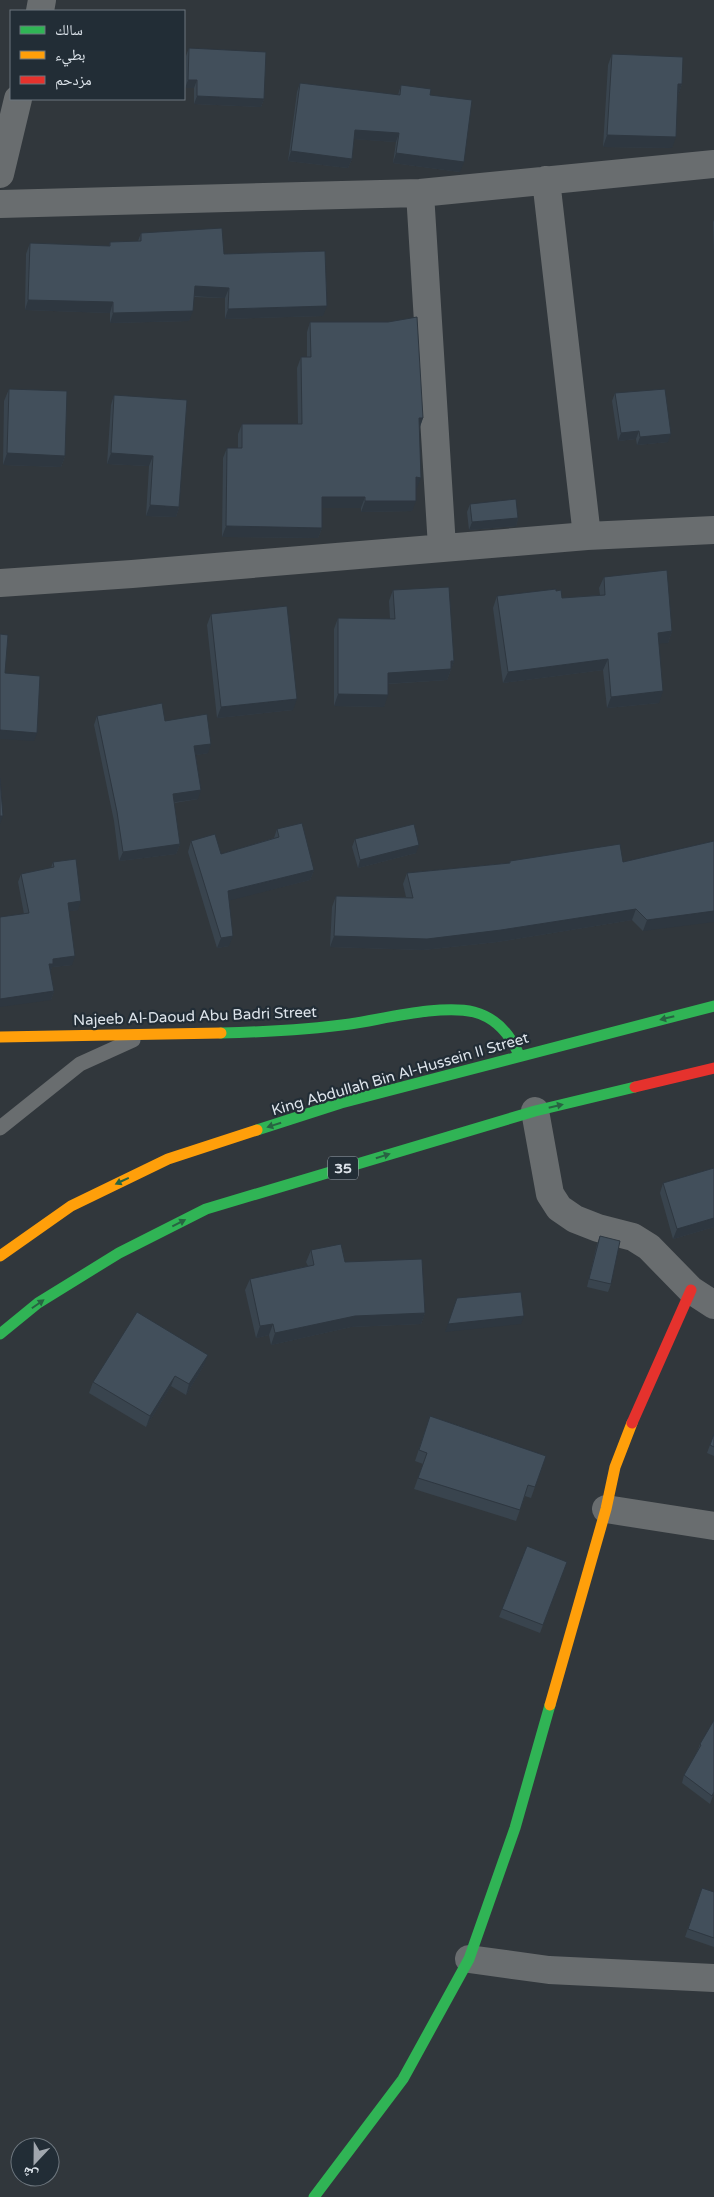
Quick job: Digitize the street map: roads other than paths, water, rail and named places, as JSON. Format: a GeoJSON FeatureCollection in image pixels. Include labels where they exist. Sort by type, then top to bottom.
{"type":"FeatureCollection","features":[{"type":"Feature","properties":{"kind":"main road","name":"King Abdullah Bin Al-Hussein II Street"},"geometry":{"type":"LineString","coordinates":[[0,1256],[71,1206],[168,1160],[341,1103],[519,1055],[714,1006]]}},
{"type":"Feature","properties":{"kind":"main road","name":"Najeeb Al-Daoud Abu Badri Street"},"geometry":{"type":"LineString","coordinates":[[0,1037],[231,1032],[322,1027],[450,1010],[478,1013],[497,1024],[513,1038],[519,1055]]}},
{"type":"Feature","properties":{"kind":"main road","name":"35"},"geometry":{"type":"LineString","coordinates":[[0,1334],[38,1303],[119,1253],[206,1209],[535,1111],[714,1068]]}},
{"type":"Feature","properties":{"kind":"main road"},"geometry":{"type":"LineString","coordinates":[[314,2197],[403,2079],[469,1959],[515,1828],[606,1509],[609,1489],[622,1444],[662,1350],[691,1290]]}},
{"type":"Feature","properties":{"kind":"street"},"geometry":{"type":"LineString","coordinates":[[0,174],[18,100]]}},
{"type":"Feature","properties":{"kind":"street"},"geometry":{"type":"LineString","coordinates":[[0,204],[420,194],[714,164]]}},
{"type":"Feature","properties":{"kind":"street"},"geometry":{"type":"LineString","coordinates":[[546,180],[587,536]]}},
{"type":"Feature","properties":{"kind":"street"},"geometry":{"type":"LineString","coordinates":[[420,194],[442,547]]}},
{"type":"Feature","properties":{"kind":"street"},"geometry":{"type":"LineString","coordinates":[[0,583],[132,574],[587,536],[714,530]]}},
{"type":"Feature","properties":{"kind":"street"},"geometry":{"type":"LineString","coordinates":[[535,1111],[550,1194],[560,1208],[575,1219],[598,1228],[633,1237],[649,1247],[691,1290],[714,1305]]}},
{"type":"Feature","properties":{"kind":"street"},"geometry":{"type":"LineString","coordinates":[[606,1509],[714,1526]]}},
{"type":"Feature","properties":{"kind":"street"},"geometry":{"type":"LineString","coordinates":[[469,1959],[549,1970],[714,1978]]}},
{"type":"Feature","properties":{"kind":"lane"},"geometry":{"type":"LineString","coordinates":[[0,1128],[80,1064],[148,1033]]}}]}
